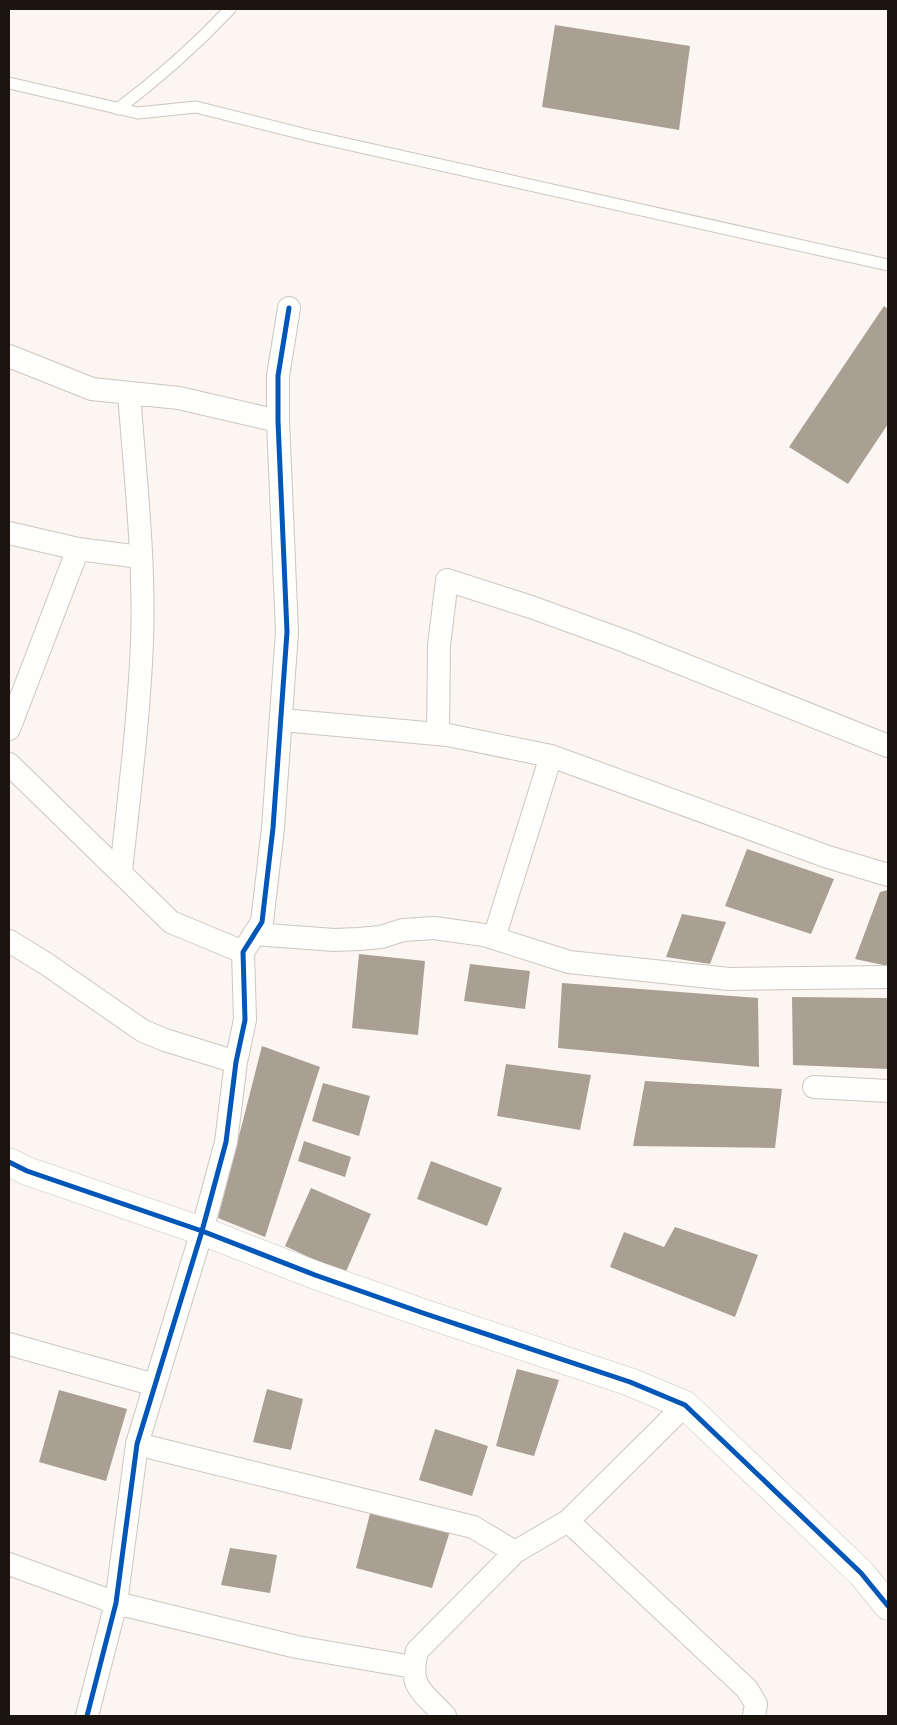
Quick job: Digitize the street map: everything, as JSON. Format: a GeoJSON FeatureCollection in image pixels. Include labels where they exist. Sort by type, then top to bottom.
{"type":"FeatureCollection","features":[{"type":"Feature","properties":{"kind":"street"},"geometry":{"type":"LineString","coordinates":[[87,1716],[116,1603],[137,1444],[202,1231],[226,1142],[236,1062],[245,1020],[249,943],[262,922],[282,720],[287,590],[278,421],[278,376],[289,308]]}},
{"type":"Feature","properties":{"kind":"street"},"geometry":{"type":"LineString","coordinates":[[9,356],[92,389],[179,398],[278,421]]}},
{"type":"Feature","properties":{"kind":"street"},"geometry":{"type":"LineString","coordinates":[[121,872],[142,643],[142,591],[129,393]]}},
{"type":"Feature","properties":{"kind":"street"},"geometry":{"type":"LineString","coordinates":[[9,533],[78,549],[140,557]]}},
{"type":"Feature","properties":{"kind":"street"},"geometry":{"type":"LineString","coordinates":[[9,729],[78,549]]}},
{"type":"Feature","properties":{"kind":"street"},"geometry":{"type":"LineString","coordinates":[[438,734],[439,645],[447,580],[531,607],[613,637],[888,746]]}},
{"type":"Feature","properties":{"kind":"street"},"geometry":{"type":"LineString","coordinates":[[282,720],[438,734],[551,756],[819,853],[888,875]]}},
{"type":"Feature","properties":{"kind":"street"},"geometry":{"type":"LineString","coordinates":[[494,938],[551,756]]}},
{"type":"Feature","properties":{"kind":"street"},"geometry":{"type":"LineString","coordinates":[[9,764],[54,810],[121,872],[171,922],[249,943],[359,939],[381,937],[403,930],[434,928],[494,938],[569,962],[729,979],[888,977]]}},
{"type":"Feature","properties":{"kind":"street"},"geometry":{"type":"LineString","coordinates":[[9,941],[44,962],[143,1031],[165,1040],[236,1062]]}},
{"type":"Feature","properties":{"kind":"street"},"geometry":{"type":"LineString","coordinates":[[814,1087],[888,1091]]}},
{"type":"Feature","properties":{"kind":"street"},"geometry":{"type":"LineString","coordinates":[[9,1162],[27,1171],[202,1231],[324,1278],[630,1382],[685,1405],[860,1573],[888,1606]]}},
{"type":"Feature","properties":{"kind":"street"},"geometry":{"type":"LineString","coordinates":[[9,1344],[155,1385]]}},
{"type":"Feature","properties":{"kind":"street"},"geometry":{"type":"LineString","coordinates":[[446,1716],[415,1684],[413,1667],[417,1651],[514,1552],[568,1521],[685,1405]]}},
{"type":"Feature","properties":{"kind":"street"},"geometry":{"type":"LineString","coordinates":[[137,1444],[473,1527],[514,1552]]}},
{"type":"Feature","properties":{"kind":"street"},"geometry":{"type":"LineString","coordinates":[[568,1521],[747,1689],[756,1704],[754,1716]]}},
{"type":"Feature","properties":{"kind":"street"},"geometry":{"type":"LineString","coordinates":[[9,1564],[116,1603],[297,1647],[413,1667]]}},
{"type":"Feature","properties":{"kind":"lane"},"geometry":{"type":"LineString","coordinates":[[118,108],[156,80],[199,42],[230,9]]}},
{"type":"Feature","properties":{"kind":"lane"},"geometry":{"type":"LineString","coordinates":[[9,83],[138,113],[196,107],[311,136],[888,265]]}},
{"type":"Feature","properties":{"kind":"building"},"geometry":{"type":"Polygon","coordinates":[[[555,25],[690,46],[679,130],[542,107],[555,25]]]}},
{"type":"Feature","properties":{"kind":"building"},"geometry":{"type":"Polygon","coordinates":[[[884,306],[888,309],[888,424],[848,484],[789,447],[884,306]]]}},
{"type":"Feature","properties":{"kind":"building"},"geometry":{"type":"Polygon","coordinates":[[[747,849],[834,879],[811,934],[725,906],[747,849]]]}},
{"type":"Feature","properties":{"kind":"building"},"geometry":{"type":"Polygon","coordinates":[[[888,890],[888,966],[855,959],[880,892],[888,890]]]}},
{"type":"Feature","properties":{"kind":"building"},"geometry":{"type":"Polygon","coordinates":[[[682,914],[726,922],[710,964],[666,957],[682,914]]]}},
{"type":"Feature","properties":{"kind":"building"},"geometry":{"type":"Polygon","coordinates":[[[359,954],[425,961],[418,1035],[352,1028],[359,954]]]}},
{"type":"Feature","properties":{"kind":"building"},"geometry":{"type":"Polygon","coordinates":[[[470,964],[530,971],[525,1009],[464,1001],[470,964]]]}},
{"type":"Feature","properties":{"kind":"building"},"geometry":{"type":"Polygon","coordinates":[[[562,983],[758,998],[759,1067],[558,1048],[562,983]]]}},
{"type":"Feature","properties":{"kind":"building"},"geometry":{"type":"Polygon","coordinates":[[[792,997],[888,998],[888,1069],[793,1065],[792,997]]]}},
{"type":"Feature","properties":{"kind":"building"},"geometry":{"type":"Polygon","coordinates":[[[262,1046],[320,1067],[265,1237],[218,1218],[262,1046]]]}},
{"type":"Feature","properties":{"kind":"building"},"geometry":{"type":"Polygon","coordinates":[[[506,1064],[591,1075],[580,1130],[497,1116],[506,1064]]]}},
{"type":"Feature","properties":{"kind":"building"},"geometry":{"type":"Polygon","coordinates":[[[645,1081],[782,1089],[775,1148],[633,1146],[645,1081]]]}},
{"type":"Feature","properties":{"kind":"building"},"geometry":{"type":"Polygon","coordinates":[[[323,1083],[370,1096],[359,1136],[312,1121],[323,1083]]]}},
{"type":"Feature","properties":{"kind":"building"},"geometry":{"type":"Polygon","coordinates":[[[304,1141],[351,1157],[345,1177],[298,1161],[304,1141]]]}},
{"type":"Feature","properties":{"kind":"building"},"geometry":{"type":"Polygon","coordinates":[[[431,1161],[502,1188],[487,1226],[417,1199],[431,1161]]]}},
{"type":"Feature","properties":{"kind":"building"},"geometry":{"type":"Polygon","coordinates":[[[311,1188],[371,1214],[345,1274],[285,1246],[311,1188]]]}},
{"type":"Feature","properties":{"kind":"building"},"geometry":{"type":"Polygon","coordinates":[[[675,1227],[758,1255],[735,1317],[610,1267],[624,1232],[664,1247],[675,1227]]]}},
{"type":"Feature","properties":{"kind":"building"},"geometry":{"type":"Polygon","coordinates":[[[517,1369],[559,1380],[534,1456],[496,1446],[517,1369]]]}},
{"type":"Feature","properties":{"kind":"building"},"geometry":{"type":"Polygon","coordinates":[[[267,1389],[303,1399],[291,1450],[253,1442],[267,1389]]]}},
{"type":"Feature","properties":{"kind":"building"},"geometry":{"type":"Polygon","coordinates":[[[59,1390],[127,1409],[106,1481],[39,1462],[59,1390]]]}},
{"type":"Feature","properties":{"kind":"building"},"geometry":{"type":"Polygon","coordinates":[[[435,1429],[488,1446],[472,1496],[419,1480],[435,1429]]]}},
{"type":"Feature","properties":{"kind":"building"},"geometry":{"type":"Polygon","coordinates":[[[372,1506],[452,1525],[432,1588],[356,1568],[372,1506]]]}},
{"type":"Feature","properties":{"kind":"building"},"geometry":{"type":"Polygon","coordinates":[[[230,1548],[277,1555],[270,1593],[221,1585],[230,1548]]]}},
{"type":"Feature","properties":{"kind":"cycle path"},"geometry":{"type":"LineString","coordinates":[[87,1716],[116,1603],[137,1444],[202,1231],[226,1142],[236,1062],[245,1020],[243,952],[262,922],[273,828],[287,632],[278,421],[278,376],[289,308]]}},
{"type":"Feature","properties":{"kind":"cycle path"},"geometry":{"type":"LineString","coordinates":[[9,1162],[27,1171],[202,1231],[315,1275],[630,1382],[685,1405],[861,1573],[888,1606]]}}]}
